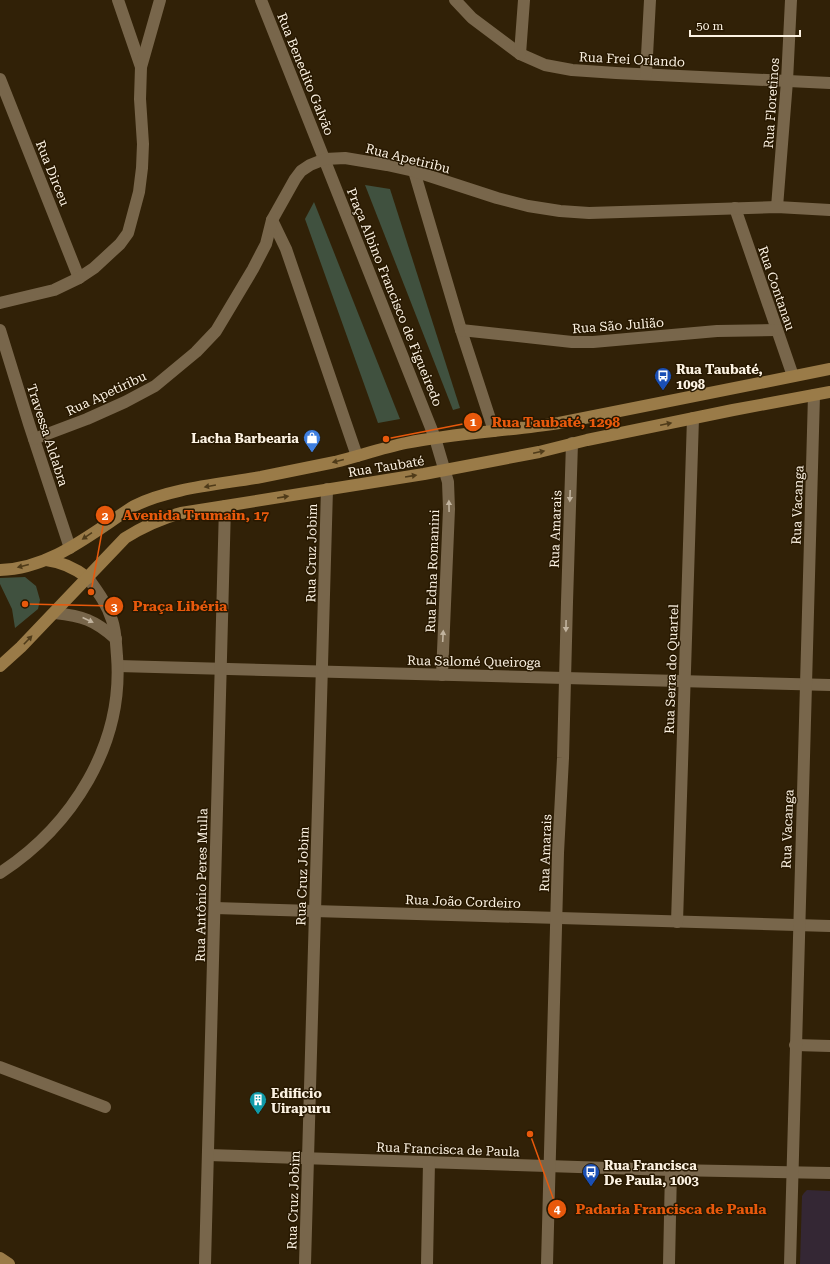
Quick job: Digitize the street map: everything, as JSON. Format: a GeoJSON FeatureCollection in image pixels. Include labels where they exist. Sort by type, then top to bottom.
{"type":"FeatureCollection","features":[{"type":"Feature","properties":{"kind":"main road","name":"Rua Taubaté"},"geometry":{"type":"LineString","coordinates":[[0,570],[20,567],[56,556],[148,499],[177,492],[335,462],[435,438],[520,429],[559,423],[830,369]]}},
{"type":"Feature","properties":{"kind":"main road","name":"Rua Taubaté"},"geometry":{"type":"LineString","coordinates":[[0,666],[55,613],[125,538],[157,520],[181,513],[327,490],[539,452],[572,443],[693,418],[830,392]]}},
{"type":"Feature","properties":{"kind":"main road"},"geometry":{"type":"LineString","coordinates":[[46,560],[66,564],[88,578]]}},
{"type":"Feature","properties":{"kind":"main road"},"geometry":{"type":"LineString","coordinates":[[0,1258],[9,1264]]}},
{"type":"Feature","properties":{"kind":"street"},"geometry":{"type":"LineString","coordinates":[[118,0],[141,67]]}},
{"type":"Feature","properties":{"kind":"street"},"geometry":{"type":"LineString","coordinates":[[0,303],[54,290],[79,278],[94,268],[120,244],[128,233],[139,192],[144,144],[140,98],[141,67],[160,0]]}},
{"type":"Feature","properties":{"kind":"street","name":"Rua Benedito Galvão"},"geometry":{"type":"LineString","coordinates":[[261,0],[325,159]]}},
{"type":"Feature","properties":{"kind":"street","name":"Rua Frei Orlando"},"geometry":{"type":"LineString","coordinates":[[455,0],[472,18],[520,54],[546,65],[572,70],[830,83]]}},
{"type":"Feature","properties":{"kind":"street"},"geometry":{"type":"LineString","coordinates":[[520,54],[524,0]]}},
{"type":"Feature","properties":{"kind":"street"},"geometry":{"type":"LineString","coordinates":[[646,74],[650,0]]}},
{"type":"Feature","properties":{"kind":"street","name":"Rua Floretinos"},"geometry":{"type":"LineString","coordinates":[[777,207],[787,81],[791,0]]}},
{"type":"Feature","properties":{"kind":"street","name":"Rua Dirceu"},"geometry":{"type":"LineString","coordinates":[[0,79],[79,278]]}},
{"type":"Feature","properties":{"kind":"street","name":"Rua Apetiribu"},"geometry":{"type":"LineString","coordinates":[[34,439],[87,419],[125,402],[155,386],[196,352],[216,331],[227,314],[266,244],[272,220],[301,171],[310,165],[325,159],[345,158],[414,171],[497,198],[528,206],[560,211],[611,213],[777,207],[830,210]]}},
{"type":"Feature","properties":{"kind":"street","name":"Praça Albino Francisco de Figueiredo"},"geometry":{"type":"LineString","coordinates":[[325,159],[435,438],[444,470]]}},
{"type":"Feature","properties":{"kind":"street"},"geometry":{"type":"LineString","coordinates":[[414,171],[461,330],[494,431]]}},
{"type":"Feature","properties":{"kind":"street","name":"Rua Contanau"},"geometry":{"type":"LineString","coordinates":[[735,208],[793,376]]}},
{"type":"Feature","properties":{"kind":"street"},"geometry":{"type":"LineString","coordinates":[[272,220],[286,249],[357,456]]}},
{"type":"Feature","properties":{"kind":"street","name":"Travessa Aldabra"},"geometry":{"type":"LineString","coordinates":[[0,330],[28,424],[70,548]]}},
{"type":"Feature","properties":{"kind":"street","name":"Rua São Julião"},"geometry":{"type":"LineString","coordinates":[[461,330],[572,342],[593,342],[717,331],[777,330]]}},
{"type":"Feature","properties":{"kind":"street","name":"Rua Vacanga"},"geometry":{"type":"LineString","coordinates":[[790,1264],[798,925],[814,395]]}},
{"type":"Feature","properties":{"kind":"street","name":"Rua Serra do Quartel"},"geometry":{"type":"LineString","coordinates":[[677,922],[693,418]]}},
{"type":"Feature","properties":{"kind":"street","name":"Rua Amarais"},"geometry":{"type":"LineString","coordinates":[[547,1264],[572,443]]}},
{"type":"Feature","properties":{"kind":"street","name":"Rua Edna Romanini"},"geometry":{"type":"LineString","coordinates":[[442,674],[449,509],[448,482],[444,470]]}},
{"type":"Feature","properties":{"kind":"street","name":"Rua Cruz Jobim"},"geometry":{"type":"LineString","coordinates":[[305,1264],[327,490]]}},
{"type":"Feature","properties":{"kind":"street","name":"Rua Antônio Peres Mulla"},"geometry":{"type":"LineString","coordinates":[[205,1264],[225,506]]}},
{"type":"Feature","properties":{"kind":"street"},"geometry":{"type":"LineString","coordinates":[[0,873],[20,861],[48,834],[72,806],[88,783],[102,751],[111,724],[118,686],[116,639],[113,622],[104,600],[88,578]]}},
{"type":"Feature","properties":{"kind":"street"},"geometry":{"type":"LineString","coordinates":[[55,613],[78,616],[89,620],[104,628],[116,639]]}},
{"type":"Feature","properties":{"kind":"street","name":"Rua Salomé Queiroga"},"geometry":{"type":"LineString","coordinates":[[118,666],[830,685]]}},
{"type":"Feature","properties":{"kind":"street","name":"Rua João Cordeiro"},"geometry":{"type":"LineString","coordinates":[[215,908],[830,926]]}},
{"type":"Feature","properties":{"kind":"street"},"geometry":{"type":"LineString","coordinates":[[795,1045],[830,1046]]}},
{"type":"Feature","properties":{"kind":"street"},"geometry":{"type":"LineString","coordinates":[[0,1067],[105,1107]]}},
{"type":"Feature","properties":{"kind":"street","name":"Rua Francisca de Paula"},"geometry":{"type":"LineString","coordinates":[[208,1155],[671,1170],[830,1173]]}},
{"type":"Feature","properties":{"kind":"street"},"geometry":{"type":"LineString","coordinates":[[427,1264],[429,1162]]}},
{"type":"Feature","properties":{"kind":"street"},"geometry":{"type":"LineString","coordinates":[[669,1264],[671,1170]]}},
{"type":"Feature","properties":{"kind":"shaded area"},"geometry":{"type":"Polygon","coordinates":[[[807,1190],[830,1191],[830,1264],[800,1264],[802,1196],[807,1190]]]}},
{"type":"Feature","properties":{"kind":"green space"},"geometry":{"type":"Polygon","coordinates":[[[365,185],[390,189],[460,408],[453,410],[365,185]]]}},
{"type":"Feature","properties":{"kind":"green space"},"geometry":{"type":"Polygon","coordinates":[[[314,202],[400,419],[378,423],[305,219],[314,202]]]}},
{"type":"Feature","properties":{"kind":"green space"},"geometry":{"type":"Polygon","coordinates":[[[25,577],[36,586],[40,600],[38,609],[15,628],[12,609],[0,584],[0,578],[25,577]]]}},
{"type":"Feature","properties":{"kind":"place","name":"Rua Taubaté, 1098"},"geometry":{"type":"Point","coordinates":[663,391]}},
{"type":"Feature","properties":{"kind":"place","name":"Rua Taubaté, 1298"},"geometry":{"type":"Point","coordinates":[386,439]}},
{"type":"Feature","properties":{"kind":"place","name":"Lacha Barbearia"},"geometry":{"type":"Point","coordinates":[312,453]}},
{"type":"Feature","properties":{"kind":"place","name":"Avenida Trumain, 17"},"geometry":{"type":"Point","coordinates":[91,592]}},
{"type":"Feature","properties":{"kind":"place","name":"Praça Libéria"},"geometry":{"type":"Point","coordinates":[25,604]}},
{"type":"Feature","properties":{"kind":"place","name":"Edificio Uirapuru"},"geometry":{"type":"Point","coordinates":[258,1115]}},
{"type":"Feature","properties":{"kind":"place","name":"Padaria Francisca de Paula"},"geometry":{"type":"Point","coordinates":[530,1134]}},
{"type":"Feature","properties":{"kind":"place","name":"Rua Francisca De Paula, 1003"},"geometry":{"type":"Point","coordinates":[591,1187]}}]}
